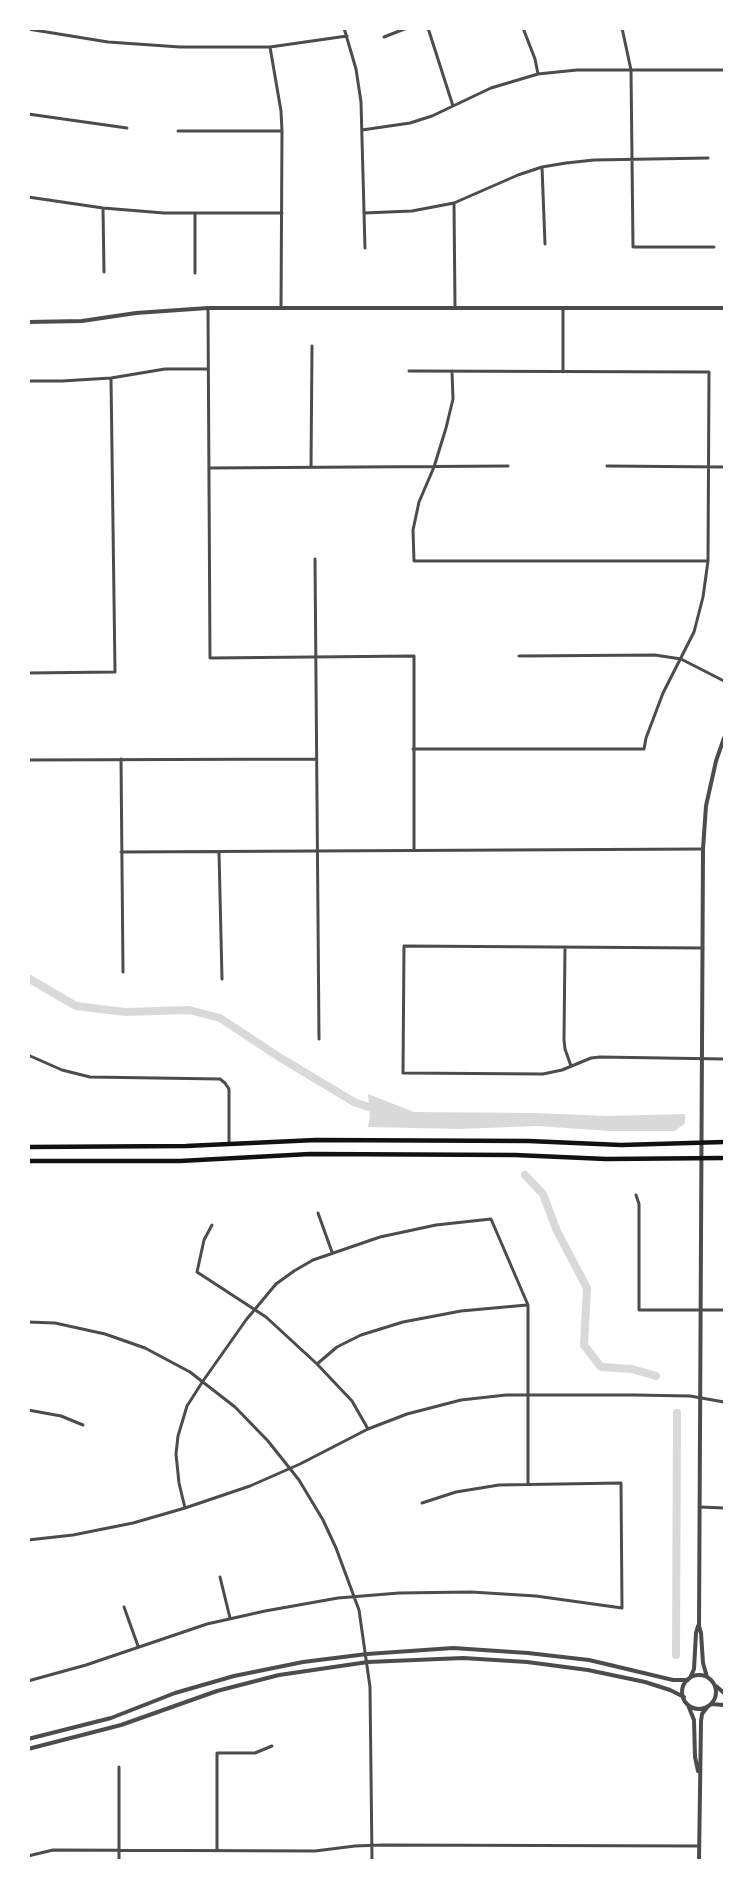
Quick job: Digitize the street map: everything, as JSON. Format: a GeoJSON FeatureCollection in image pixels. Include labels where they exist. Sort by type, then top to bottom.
{"type":"FeatureCollection","features":[{"type":"Feature","properties":{"kind":"main road"},"geometry":{"type":"LineString","coordinates":[[28,1147],[179,1147],[316,1140],[514,1141],[613,1145],[724,1142]]}},
{"type":"Feature","properties":{"kind":"main road"},"geometry":{"type":"LineString","coordinates":[[28,1161],[180,1161],[302,1154],[515,1155],[622,1160],[724,1158]]}},
{"type":"Feature","properties":{"kind":"street"},"geometry":{"type":"LineString","coordinates":[[344,28],[356,69],[361,102],[365,248]]}},
{"type":"Feature","properties":{"kind":"street"},"geometry":{"type":"LineString","coordinates":[[384,37],[407,28]]}},
{"type":"Feature","properties":{"kind":"street"},"geometry":{"type":"LineString","coordinates":[[428,28],[453,106]]}},
{"type":"Feature","properties":{"kind":"street"},"geometry":{"type":"LineString","coordinates":[[523,28],[538,74]]}},
{"type":"Feature","properties":{"kind":"street"},"geometry":{"type":"LineString","coordinates":[[622,28],[630,70],[633,247],[714,247]]}},
{"type":"Feature","properties":{"kind":"street"},"geometry":{"type":"LineString","coordinates":[[28,29],[136,45],[204,48],[270,47],[347,36]]}},
{"type":"Feature","properties":{"kind":"street"},"geometry":{"type":"LineString","coordinates":[[270,47],[281,111],[282,131],[281,309]]}},
{"type":"Feature","properties":{"kind":"street"},"geometry":{"type":"LineString","coordinates":[[362,130],[410,123],[491,88],[538,74],[577,70],[724,70]]}},
{"type":"Feature","properties":{"kind":"street"},"geometry":{"type":"LineString","coordinates":[[28,114],[128,128]]}},
{"type":"Feature","properties":{"kind":"street"},"geometry":{"type":"LineString","coordinates":[[178,131],[282,131]]}},
{"type":"Feature","properties":{"kind":"street"},"geometry":{"type":"LineString","coordinates":[[364,213],[412,211],[454,203],[542,167],[594,160],[708,158]]}},
{"type":"Feature","properties":{"kind":"street"},"geometry":{"type":"LineString","coordinates":[[542,167],[545,244]]}},
{"type":"Feature","properties":{"kind":"street"},"geometry":{"type":"LineString","coordinates":[[28,197],[103,208],[195,214],[282,213]]}},
{"type":"Feature","properties":{"kind":"street"},"geometry":{"type":"LineString","coordinates":[[454,203],[455,307]]}},
{"type":"Feature","properties":{"kind":"street"},"geometry":{"type":"LineString","coordinates":[[103,208],[104,273]]}},
{"type":"Feature","properties":{"kind":"street"},"geometry":{"type":"LineString","coordinates":[[195,214],[195,273]]}},
{"type":"Feature","properties":{"kind":"street"},"geometry":{"type":"LineString","coordinates":[[208,308],[210,658],[414,656],[414,850]]}},
{"type":"Feature","properties":{"kind":"street"},"geometry":{"type":"LineString","coordinates":[[28,322],[82,321],[136,313],[208,308],[724,308]]}},
{"type":"Feature","properties":{"kind":"street"},"geometry":{"type":"LineString","coordinates":[[563,308],[563,372]]}},
{"type":"Feature","properties":{"kind":"street"},"geometry":{"type":"LineString","coordinates":[[311,467],[312,346]]}},
{"type":"Feature","properties":{"kind":"street"},"geometry":{"type":"LineString","coordinates":[[28,381],[111,378],[165,369],[207,369]]}},
{"type":"Feature","properties":{"kind":"street"},"geometry":{"type":"LineString","coordinates":[[409,371],[709,372],[708,561],[703,597],[694,632],[663,693],[644,749],[413,749]]}},
{"type":"Feature","properties":{"kind":"street"},"geometry":{"type":"LineString","coordinates":[[452,371],[453,399],[434,467],[419,502],[413,530],[414,561],[708,561]]}},
{"type":"Feature","properties":{"kind":"street"},"geometry":{"type":"LineString","coordinates":[[28,673],[115,672],[111,378]]}},
{"type":"Feature","properties":{"kind":"street"},"geometry":{"type":"LineString","coordinates":[[209,468],[508,466]]}},
{"type":"Feature","properties":{"kind":"street"},"geometry":{"type":"LineString","coordinates":[[607,466],[724,467]]}},
{"type":"Feature","properties":{"kind":"street"},"geometry":{"type":"LineString","coordinates":[[315,559],[319,1039]]}},
{"type":"Feature","properties":{"kind":"street"},"geometry":{"type":"LineString","coordinates":[[519,656],[655,655],[681,659],[724,681]]}},
{"type":"Feature","properties":{"kind":"street"},"geometry":{"type":"LineString","coordinates":[[707,1677],[699,1626],[703,849],[706,806],[716,761],[724,738]]}},
{"type":"Feature","properties":{"kind":"street"},"geometry":{"type":"LineString","coordinates":[[121,759],[123,972]]}},
{"type":"Feature","properties":{"kind":"street"},"geometry":{"type":"LineString","coordinates":[[28,760],[316,759]]}},
{"type":"Feature","properties":{"kind":"street"},"geometry":{"type":"LineString","coordinates":[[121,852],[703,849]]}},
{"type":"Feature","properties":{"kind":"street"},"geometry":{"type":"LineString","coordinates":[[219,852],[222,979]]}},
{"type":"Feature","properties":{"kind":"street"},"geometry":{"type":"LineString","coordinates":[[703,948],[404,946],[404,1073],[543,1074],[600,1057],[724,1059]]}},
{"type":"Feature","properties":{"kind":"street"},"geometry":{"type":"LineString","coordinates":[[565,947],[564,1040],[571,1066]]}},
{"type":"Feature","properties":{"kind":"street"},"geometry":{"type":"LineString","coordinates":[[28,1055],[62,1070],[90,1077],[220,1079],[229,1089],[229,1144]]}},
{"type":"Feature","properties":{"kind":"street"},"geometry":{"type":"LineString","coordinates":[[636,1195],[639,1204],[639,1310],[724,1310]]}},
{"type":"Feature","properties":{"kind":"street"},"geometry":{"type":"LineString","coordinates":[[318,1213],[332,1252]]}},
{"type":"Feature","properties":{"kind":"street"},"geometry":{"type":"LineString","coordinates":[[185,1508],[177,1468],[178,1436],[188,1406],[203,1381],[254,1310],[276,1284],[294,1270],[332,1252],[409,1230],[491,1219],[528,1305],[528,1483]]}},
{"type":"Feature","properties":{"kind":"street"},"geometry":{"type":"LineString","coordinates":[[212,1225],[204,1240],[197,1272],[266,1317],[317,1364],[352,1401],[368,1429]]}},
{"type":"Feature","properties":{"kind":"street"},"geometry":{"type":"LineString","coordinates":[[317,1364],[337,1347],[361,1335],[404,1322],[461,1311],[528,1305]]}},
{"type":"Feature","properties":{"kind":"street"},"geometry":{"type":"LineString","coordinates":[[28,1322],[55,1323],[105,1334],[145,1348],[203,1381],[236,1407],[290,1468],[323,1520],[340,1556],[355,1597],[367,1654],[371,1711],[372,1860]]}},
{"type":"Feature","properties":{"kind":"street"},"geometry":{"type":"LineString","coordinates":[[28,1540],[73,1535],[133,1523],[185,1508],[250,1486],[368,1429],[407,1414],[461,1400],[506,1395],[633,1395],[700,1397],[724,1402]]}},
{"type":"Feature","properties":{"kind":"street"},"geometry":{"type":"LineString","coordinates":[[28,1410],[61,1416],[83,1425]]}},
{"type":"Feature","properties":{"kind":"street"},"geometry":{"type":"LineString","coordinates":[[28,1681],[86,1665],[138,1646],[230,1618],[286,1606],[355,1597],[430,1592],[498,1593],[622,1608],[621,1483],[499,1485],[467,1490],[422,1503]]}},
{"type":"Feature","properties":{"kind":"street"},"geometry":{"type":"LineString","coordinates":[[700,1507],[724,1508]]}},
{"type":"Feature","properties":{"kind":"street"},"geometry":{"type":"LineString","coordinates":[[220,1577],[230,1618]]}},
{"type":"Feature","properties":{"kind":"street"},"geometry":{"type":"LineString","coordinates":[[124,1607],[138,1646]]}},
{"type":"Feature","properties":{"kind":"street"},"geometry":{"type":"LineString","coordinates":[[699,1626],[696,1633],[694,1669],[683,1689],[694,1720],[695,1757],[699,1774]]}},
{"type":"Feature","properties":{"kind":"street"},"geometry":{"type":"LineString","coordinates":[[28,1739],[111,1718],[175,1693],[234,1676],[303,1662],[367,1654],[453,1648],[589,1660],[674,1680],[689,1679],[699,1675],[707,1677],[724,1693]]}},
{"type":"Feature","properties":{"kind":"street"},"geometry":{"type":"LineString","coordinates":[[28,1749],[121,1725],[217,1691],[279,1675],[368,1662],[463,1658],[526,1662],[588,1670],[645,1682],[684,1697]]}},
{"type":"Feature","properties":{"kind":"street"},"geometry":{"type":"LineString","coordinates":[[699,1860],[699,1774],[702,1717],[716,1695],[713,1682]]}},
{"type":"Feature","properties":{"kind":"street"},"geometry":{"type":"LineString","coordinates":[[687,1703],[699,1708],[724,1705]]}},
{"type":"Feature","properties":{"kind":"street"},"geometry":{"type":"LineString","coordinates":[[217,1850],[217,1753],[255,1753],[272,1746]]}},
{"type":"Feature","properties":{"kind":"street"},"geometry":{"type":"LineString","coordinates":[[119,1767],[119,1860]]}},
{"type":"Feature","properties":{"kind":"street"},"geometry":{"type":"LineString","coordinates":[[28,1856],[53,1850],[323,1851],[371,1845],[699,1846]]}},
{"type":"Feature","properties":{"kind":"shaded area"},"geometry":{"type":"Polygon","coordinates":[[[368,1094],[414,1112],[607,1116],[685,1114],[685,1123],[675,1131],[610,1131],[537,1126],[459,1129],[368,1127],[370,1117],[368,1094]]]}},
{"type":"Feature","properties":{"kind":"waterway"},"geometry":{"type":"LineString","coordinates":[[28,978],[76,1006],[125,1012],[189,1010],[220,1018],[354,1102],[377,1110]]}},
{"type":"Feature","properties":{"kind":"waterway"},"geometry":{"type":"LineString","coordinates":[[525,1175],[543,1194],[557,1231],[587,1288],[584,1345],[601,1367],[632,1369],[656,1376]]}},
{"type":"Feature","properties":{"kind":"waterway"},"geometry":{"type":"LineString","coordinates":[[676,1655],[677,1413]]}}]}
